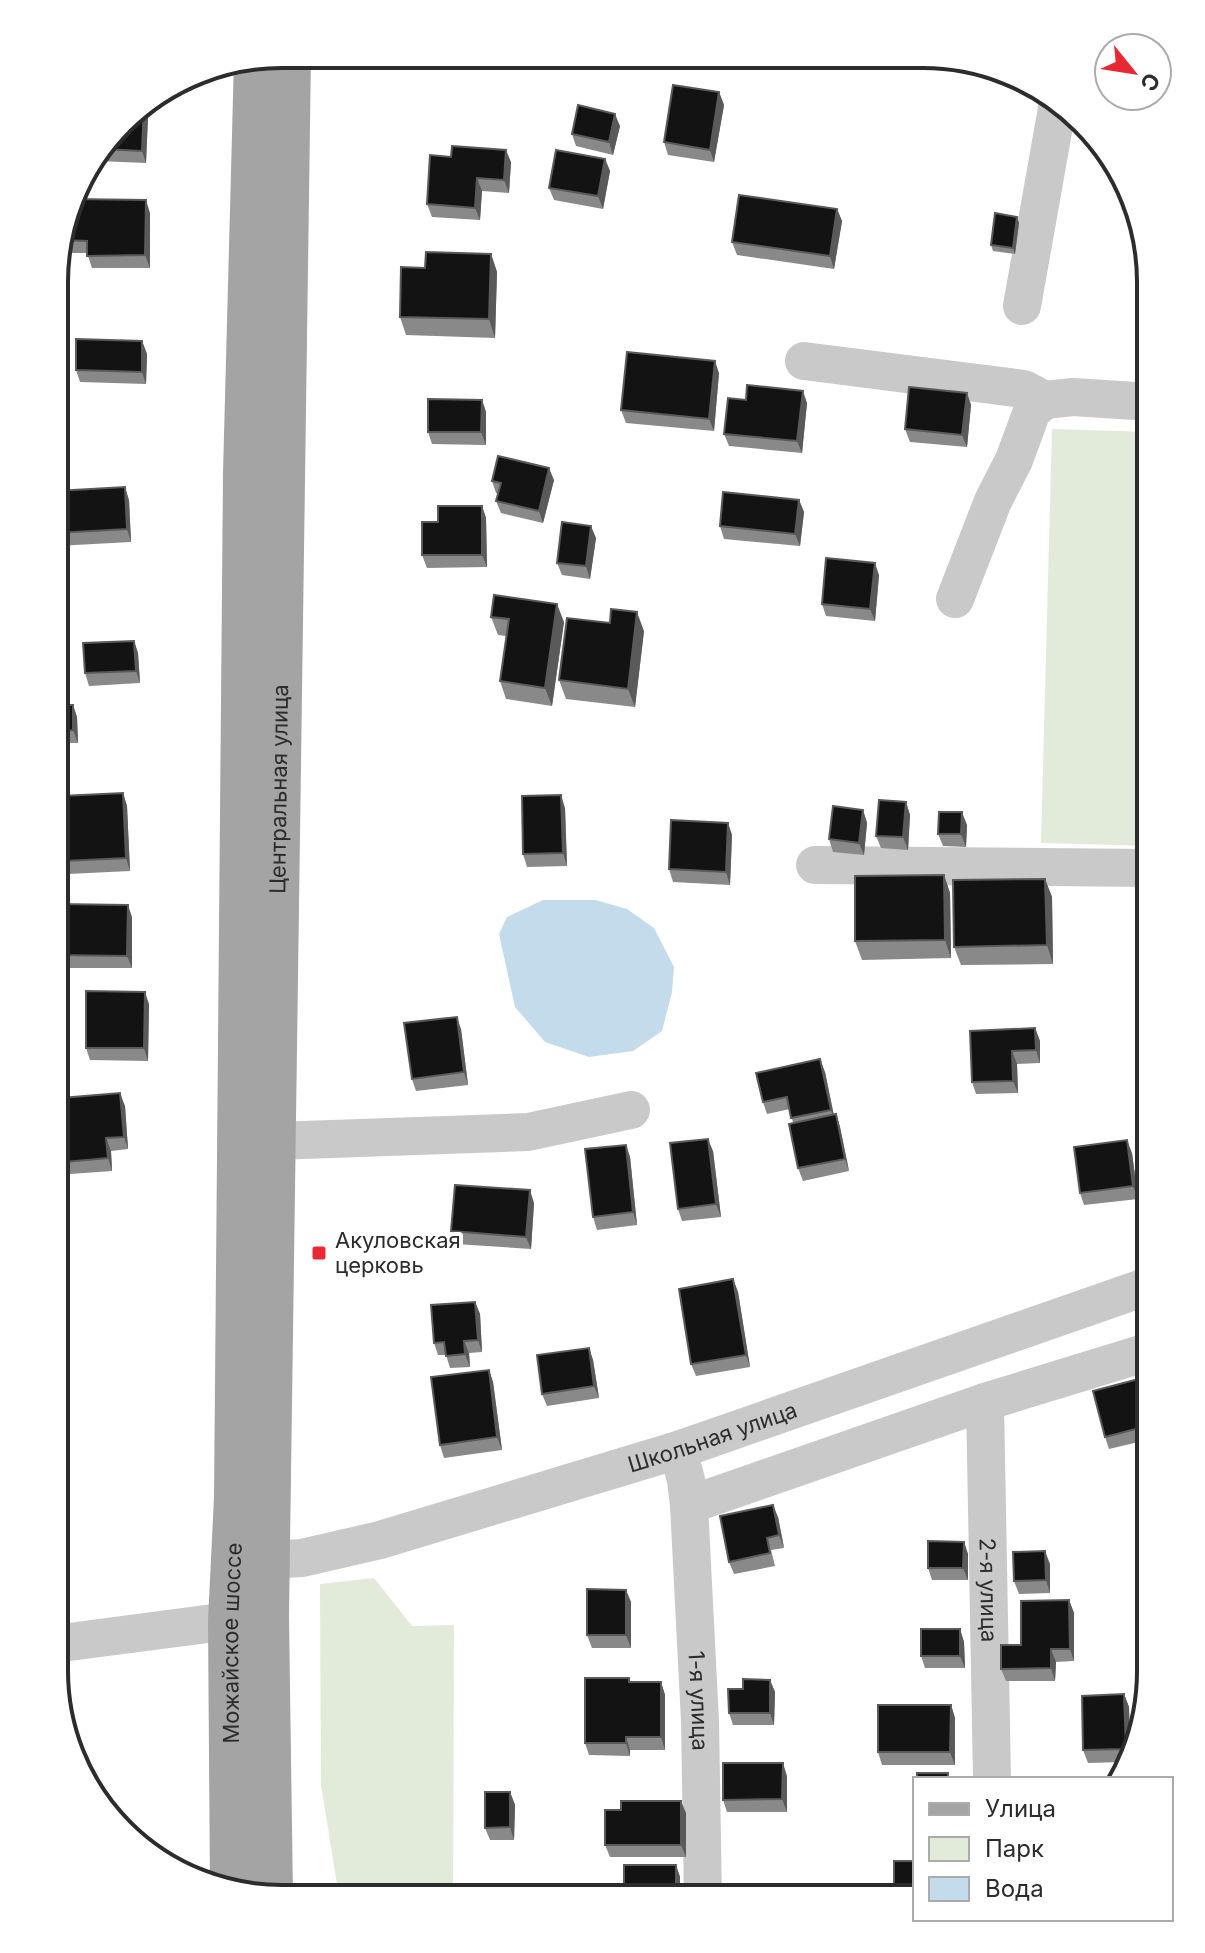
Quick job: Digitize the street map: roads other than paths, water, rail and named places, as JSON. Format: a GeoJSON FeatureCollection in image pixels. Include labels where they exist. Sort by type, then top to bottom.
{"type":"FeatureCollection","features":[{"type":"Feature","properties":{"kind":"main road","name":"Центральная улица"},"geometry":{"type":"LineString","coordinates":[[268,1543],[289,68]]}},
{"type":"Feature","properties":{"kind":"main road","name":"Центральная улица"},"geometry":{"type":"LineString","coordinates":[[237,1397],[245,473],[256,70]]}},
{"type":"Feature","properties":{"kind":"main road","name":"Можайское шоссе"},"geometry":{"type":"LineString","coordinates":[[237,1397],[236,1498],[270,1884]]}},
{"type":"Feature","properties":{"kind":"main road","name":"Можайское шоссе"},"geometry":{"type":"LineString","coordinates":[[233,1879],[248,1619],[268,1543]]}},
{"type":"Feature","properties":{"kind":"street"},"geometry":{"type":"LineString","coordinates":[[1022,306],[1056,115]]}},
{"type":"Feature","properties":{"kind":"street"},"geometry":{"type":"LineString","coordinates":[[804,361],[1024,389],[1045,400],[1073,397],[1137,401]]}},
{"type":"Feature","properties":{"kind":"street"},"geometry":{"type":"LineString","coordinates":[[955,599],[1032,411],[1045,400]]}},
{"type":"Feature","properties":{"kind":"street"},"geometry":{"type":"LineString","coordinates":[[815,865],[1137,868]]}},
{"type":"Feature","properties":{"kind":"street"},"geometry":{"type":"LineString","coordinates":[[274,1141],[528,1132],[631,1110]]}},
{"type":"Feature","properties":{"kind":"street","name":"Школьная улица"},"geometry":{"type":"LineString","coordinates":[[268,1543],[302,1558],[380,1540],[678,1450],[1137,1290]]}},
{"type":"Feature","properties":{"kind":"street"},"geometry":{"type":"LineString","coordinates":[[689,1505],[985,1402],[1137,1355]]}},
{"type":"Feature","properties":{"kind":"street","name":"2-я улица"},"geometry":{"type":"LineString","coordinates":[[985,1402],[992,1777]]}},
{"type":"Feature","properties":{"kind":"street","name":"1-я улица"},"geometry":{"type":"LineString","coordinates":[[678,1450],[689,1505],[700,1721],[703,1885]]}},
{"type":"Feature","properties":{"kind":"street"},"geometry":{"type":"LineString","coordinates":[[68,1642],[248,1619]]}},
{"type":"Feature","properties":{"kind":"water"},"geometry":{"type":"Polygon","coordinates":[[[543,900],[596,900],[627,909],[654,928],[674,967],[672,992],[662,1031],[633,1051],[589,1057],[545,1042],[515,1007],[499,934],[507,917],[543,900]]]}},
{"type":"Feature","properties":{"kind":"place","name":"Акуловская церковь"},"geometry":{"type":"Point","coordinates":[319,1253]}}]}
